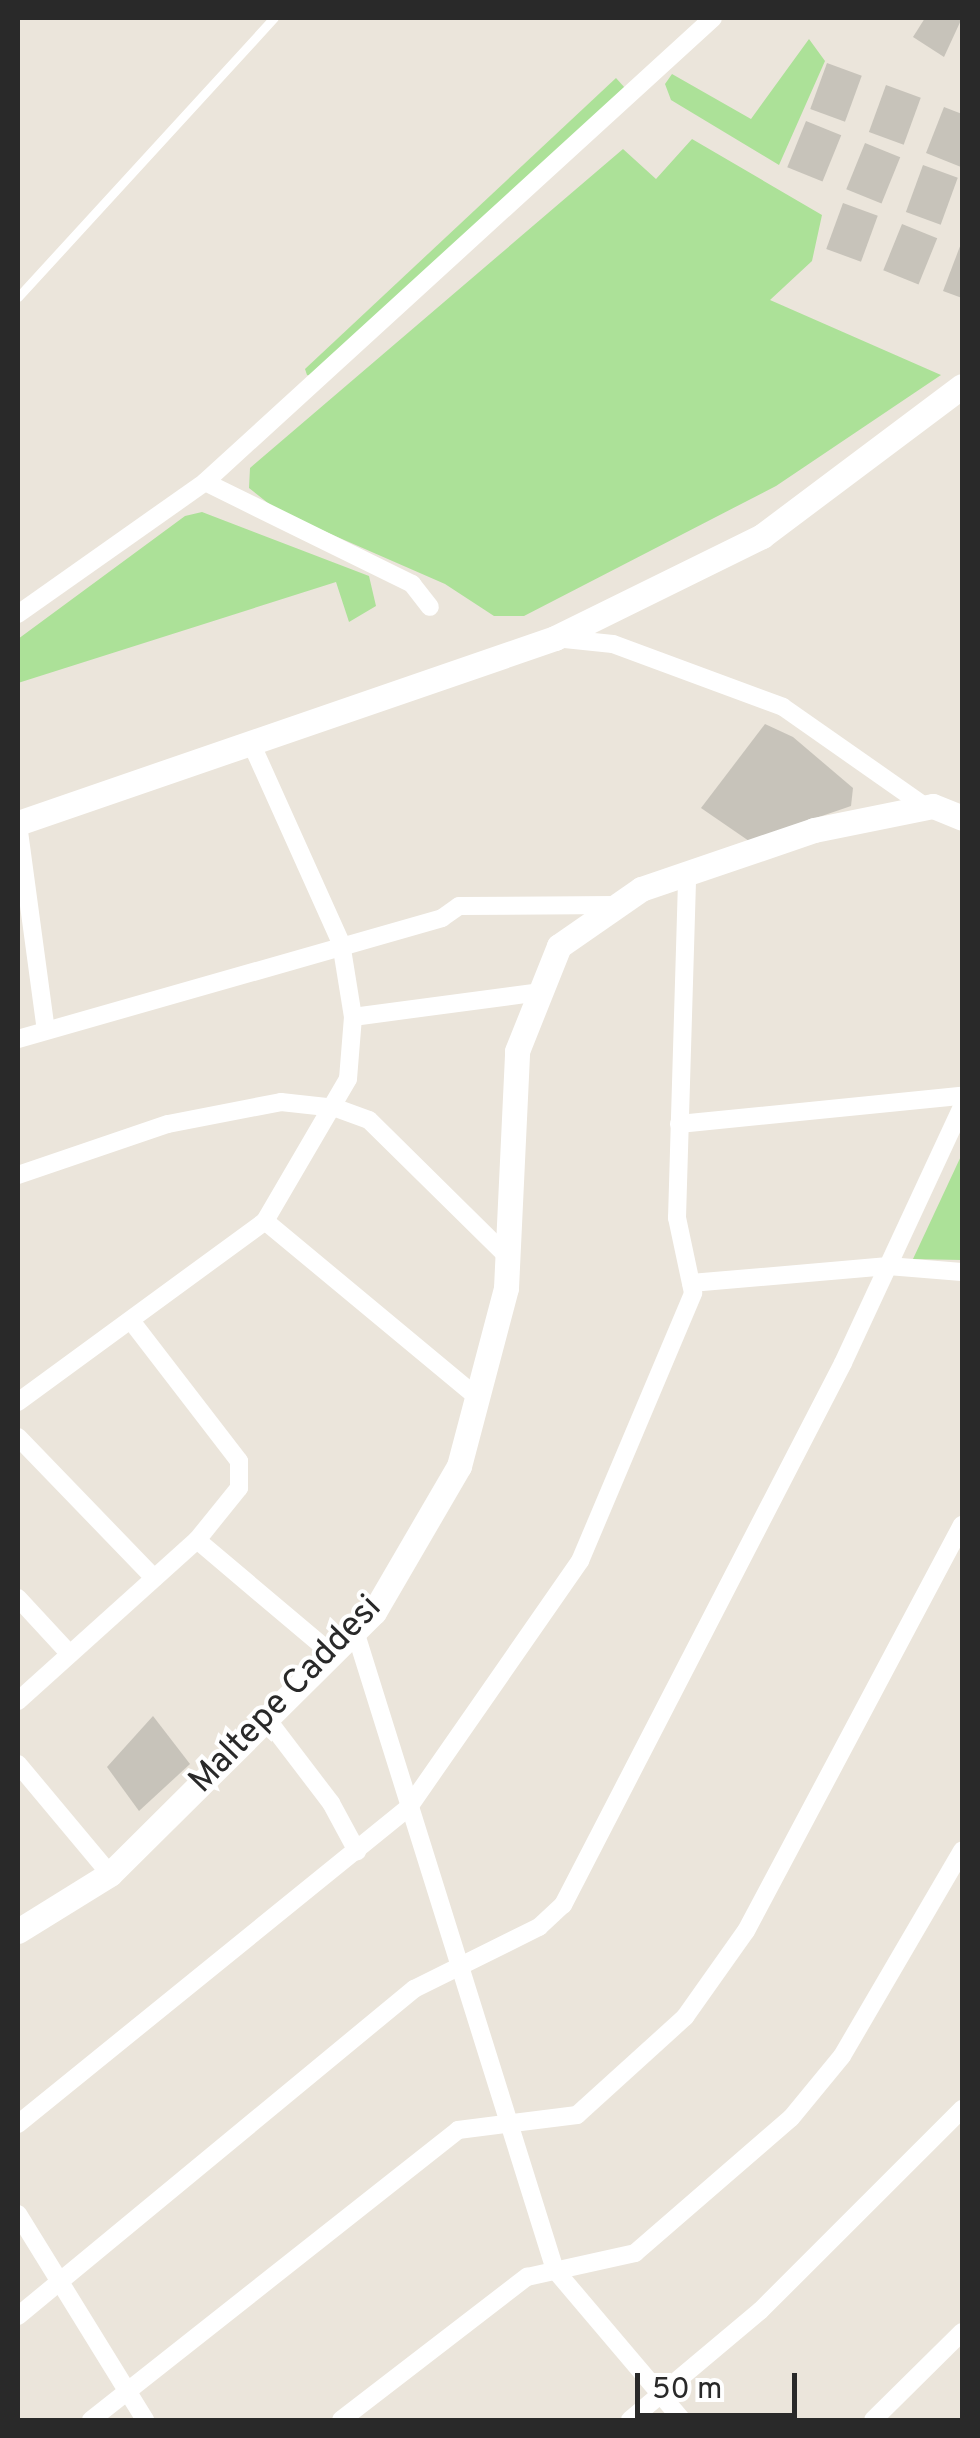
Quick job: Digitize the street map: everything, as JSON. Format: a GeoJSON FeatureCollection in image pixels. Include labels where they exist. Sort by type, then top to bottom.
{"type":"FeatureCollection","features":[{"type":"Feature","properties":{"kind":"street"},"geometry":{"type":"LineString","coordinates":[[18,614],[206,482],[713,18]]}},
{"type":"Feature","properties":{"kind":"street"},"geometry":{"type":"LineString","coordinates":[[46,1030],[18,824],[555,638],[762,536],[962,386]]}},
{"type":"Feature","properties":{"kind":"street"},"geometry":{"type":"LineString","coordinates":[[206,482],[412,584],[430,606]]}},
{"type":"Feature","properties":{"kind":"street"},"geometry":{"type":"LineString","coordinates":[[555,638],[613,644],[783,707],[926,807]]}},
{"type":"Feature","properties":{"kind":"street"},"geometry":{"type":"LineString","coordinates":[[18,1402],[266,1220],[336,1108],[348,1079],[354,1017],[341,944],[252,745]]}},
{"type":"Feature","properties":{"kind":"street","name":"Maltepe Caddesi"},"geometry":{"type":"LineString","coordinates":[[18,1931],[110,1874],[374,1612],[459,1466],[506,1288],[517,1050],[560,946],[640,889],[814,830],[926,807],[962,818]]}},
{"type":"Feature","properties":{"kind":"street"},"geometry":{"type":"LineString","coordinates":[[18,2124],[409,1807],[580,1561],[693,1293],[677,1218],[688,873]]}},
{"type":"Feature","properties":{"kind":"street"},"geometry":{"type":"LineString","coordinates":[[18,1039],[442,918],[458,906],[618,905]]}},
{"type":"Feature","properties":{"kind":"street"},"geometry":{"type":"LineString","coordinates":[[354,1017],[541,992]]}},
{"type":"Feature","properties":{"kind":"street"},"geometry":{"type":"LineString","coordinates":[[679,1124],[962,1096]]}},
{"type":"Feature","properties":{"kind":"street"},"geometry":{"type":"LineString","coordinates":[[18,1174],[168,1124],[280,1102],[336,1108],[369,1120],[508,1257]]}},
{"type":"Feature","properties":{"kind":"street"},"geometry":{"type":"LineString","coordinates":[[18,2316],[414,1989],[539,1928],[563,1905],[888,1266],[962,1106]]}},
{"type":"Feature","properties":{"kind":"street"},"geometry":{"type":"LineString","coordinates":[[266,1220],[477,1397]]}},
{"type":"Feature","properties":{"kind":"street"},"geometry":{"type":"LineString","coordinates":[[691,1283],[888,1266],[962,1272]]}},
{"type":"Feature","properties":{"kind":"street"},"geometry":{"type":"LineString","coordinates":[[18,1701],[197,1540],[238,1488],[240,1461],[132,1322]]}},
{"type":"Feature","properties":{"kind":"street"},"geometry":{"type":"LineString","coordinates":[[18,1437],[154,1578]]}},
{"type":"Feature","properties":{"kind":"street"},"geometry":{"type":"LineString","coordinates":[[91,2420],[458,2130],[578,2115],[685,2018],[746,1931],[962,1526]]}},
{"type":"Feature","properties":{"kind":"street"},"geometry":{"type":"LineString","coordinates":[[197,1540],[332,1654]]}},
{"type":"Feature","properties":{"kind":"street"},"geometry":{"type":"LineString","coordinates":[[18,1598],[68,1652]]}},
{"type":"Feature","properties":{"kind":"street"},"geometry":{"type":"LineString","coordinates":[[355,1631],[556,2270],[682,2420]]}},
{"type":"Feature","properties":{"kind":"street"},"geometry":{"type":"LineString","coordinates":[[267,1719],[331,1804],[357,1851]]}},
{"type":"Feature","properties":{"kind":"street"},"geometry":{"type":"LineString","coordinates":[[18,1764],[110,1874]]}},
{"type":"Feature","properties":{"kind":"street"},"geometry":{"type":"LineString","coordinates":[[341,2420],[526,2277],[635,2253],[790,2118],[842,2056],[962,1851]]}},
{"type":"Feature","properties":{"kind":"street"},"geometry":{"type":"LineString","coordinates":[[630,2420],[760,2311],[962,2109]]}},
{"type":"Feature","properties":{"kind":"street"},"geometry":{"type":"LineString","coordinates":[[18,2214],[124,2393],[145,2420]]}},
{"type":"Feature","properties":{"kind":"street"},"geometry":{"type":"LineString","coordinates":[[874,2420],[962,2332]]}},
{"type":"Feature","properties":{"kind":"lane"},"geometry":{"type":"LineString","coordinates":[[18,297],[274,18]]}},
{"type":"Feature","properties":{"kind":"green space"},"geometry":{"type":"Polygon","coordinates":[[[809,39],[825,61],[779,165],[671,100],[665,84],[672,74],[751,119],[809,39]]]}},
{"type":"Feature","properties":{"kind":"green space"},"geometry":{"type":"Polygon","coordinates":[[[616,78],[625,88],[313,377],[307,375],[305,369],[616,78]]]}},
{"type":"Feature","properties":{"kind":"green space"},"geometry":{"type":"Polygon","coordinates":[[[692,139],[822,215],[812,261],[770,300],[941,375],[776,486],[524,616],[494,616],[445,584],[278,511],[249,488],[250,468],[623,149],[656,179],[692,139]]]}},
{"type":"Feature","properties":{"kind":"green space"},"geometry":{"type":"Polygon","coordinates":[[[202,512],[369,576],[376,606],[349,622],[336,582],[18,683],[18,639],[185,516],[202,512]]]}},
{"type":"Feature","properties":{"kind":"green space"},"geometry":{"type":"Polygon","coordinates":[[[962,1154],[962,1260],[913,1259],[962,1154]]]}},
{"type":"Feature","properties":{"kind":"building"},"geometry":{"type":"Polygon","coordinates":[[[925,18],[962,18],[944,57],[913,37],[925,18]]]}},
{"type":"Feature","properties":{"kind":"building"},"geometry":{"type":"Polygon","coordinates":[[[827,63],[862,76],[845,122],[810,109],[827,63]]]}},
{"type":"Feature","properties":{"kind":"building"},"geometry":{"type":"Polygon","coordinates":[[[886,85],[921,98],[904,145],[869,132],[886,85]]]}},
{"type":"Feature","properties":{"kind":"building"},"geometry":{"type":"Polygon","coordinates":[[[944,107],[962,114],[961,167],[926,153],[944,107]]]}},
{"type":"Feature","properties":{"kind":"building"},"geometry":{"type":"Polygon","coordinates":[[[806,121],[841,135],[823,182],[787,167],[806,121]]]}},
{"type":"Feature","properties":{"kind":"building"},"geometry":{"type":"Polygon","coordinates":[[[865,143],[900,157],[882,204],[846,189],[865,143]]]}},
{"type":"Feature","properties":{"kind":"building"},"geometry":{"type":"Polygon","coordinates":[[[923,165],[958,178],[941,225],[906,212],[923,165]]]}},
{"type":"Feature","properties":{"kind":"building"},"geometry":{"type":"Polygon","coordinates":[[[843,203],[878,216],[861,262],[826,249],[843,203]]]}},
{"type":"Feature","properties":{"kind":"building"},"geometry":{"type":"Polygon","coordinates":[[[902,224],[937,238],[919,285],[883,270],[902,224]]]}},
{"type":"Feature","properties":{"kind":"building"},"geometry":{"type":"Polygon","coordinates":[[[962,241],[962,298],[943,291],[962,241]]]}},
{"type":"Feature","properties":{"kind":"building"},"geometry":{"type":"Polygon","coordinates":[[[765,724],[793,737],[853,788],[851,806],[749,841],[701,808],[765,724]]]}},
{"type":"Feature","properties":{"kind":"building"},"geometry":{"type":"Polygon","coordinates":[[[153,1716],[190,1764],[139,1811],[107,1767],[153,1716]]]}}]}
